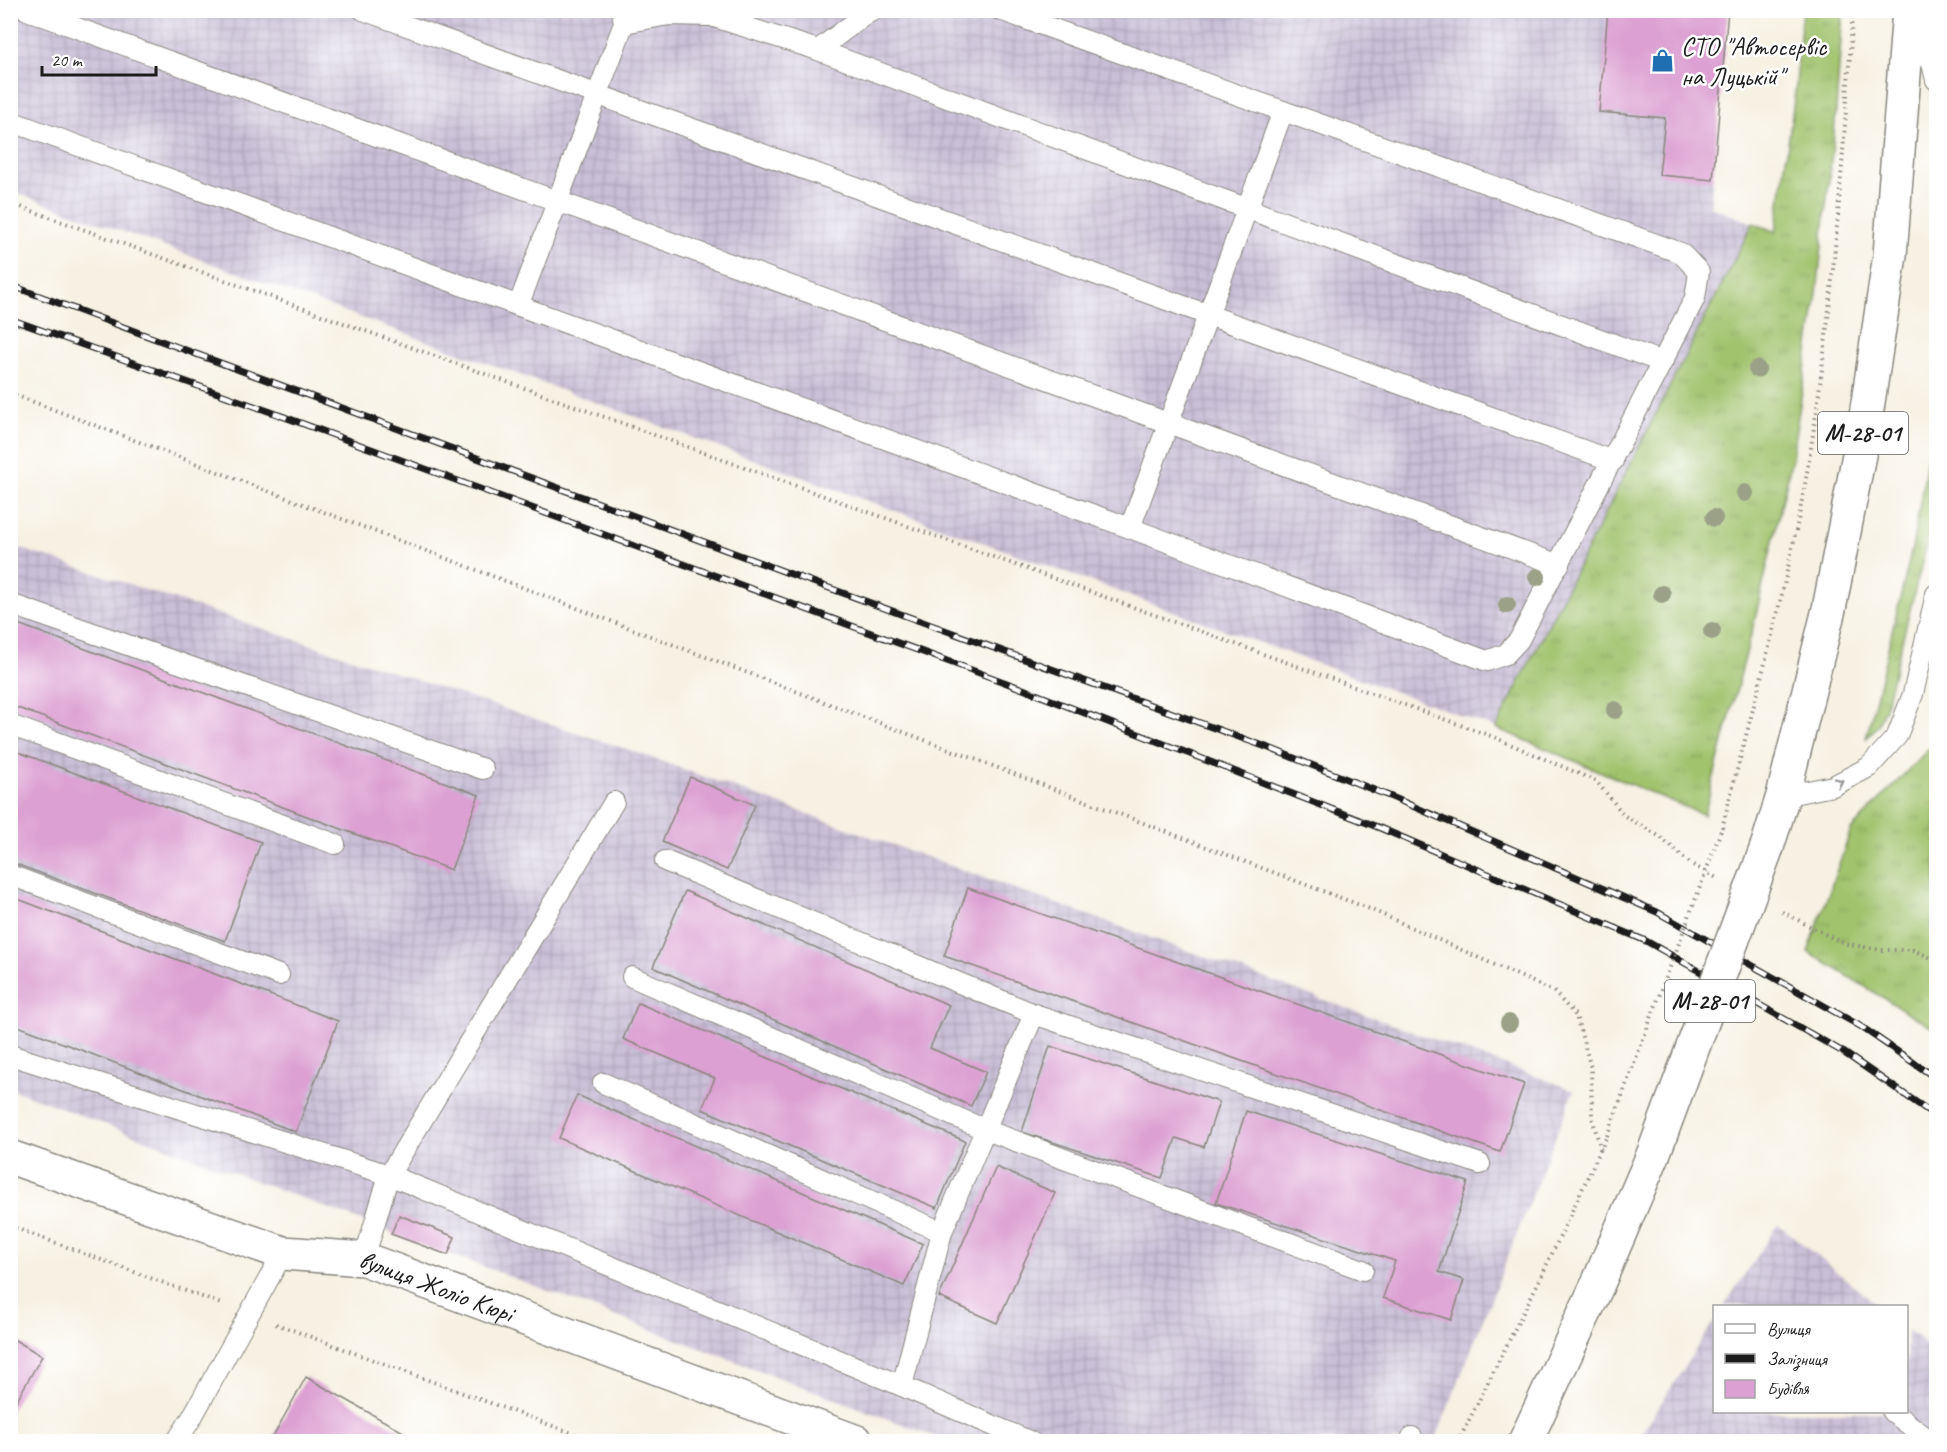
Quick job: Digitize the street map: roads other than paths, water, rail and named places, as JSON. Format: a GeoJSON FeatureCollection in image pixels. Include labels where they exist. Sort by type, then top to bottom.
{"type":"FeatureCollection","features":[{"type":"Feature","properties":{"kind":"main road","name":"М-28-01"},"geometry":{"type":"LineString","coordinates":[[1525,1442],[1597,1286],[1653,1155],[1767,848],[1783,796],[1829,609],[1864,429],[1890,255],[1909,10]]}},
{"type":"Feature","properties":{"kind":"main road","name":"вулиця Жоліо Кюрі"},"geometry":{"type":"LineString","coordinates":[[10,1157],[283,1253],[364,1259],[857,1442]]}},
{"type":"Feature","properties":{"kind":"lane"},"geometry":{"type":"LineString","coordinates":[[27,10],[1559,565]]}},
{"type":"Feature","properties":{"kind":"lane"},"geometry":{"type":"LineString","coordinates":[[363,10],[1613,460]]}},
{"type":"Feature","properties":{"kind":"lane"},"geometry":{"type":"LineString","coordinates":[[818,50],[874,10]]}},
{"type":"Feature","properties":{"kind":"lane"},"geometry":{"type":"LineString","coordinates":[[10,121],[519,304],[1487,661],[1506,654],[1520,640],[1695,298],[1699,272],[1681,253],[1000,10]]}},
{"type":"Feature","properties":{"kind":"lane"},"geometry":{"type":"LineString","coordinates":[[1919,10],[1936,80]]}},
{"type":"Feature","properties":{"kind":"lane"},"geometry":{"type":"LineString","coordinates":[[519,304],[597,95],[623,17],[711,16],[818,50],[1662,362]]}},
{"type":"Feature","properties":{"kind":"lane"},"geometry":{"type":"LineString","coordinates":[[1130,528],[1283,111]]}},
{"type":"Feature","properties":{"kind":"lane"},"geometry":{"type":"LineString","coordinates":[[1783,796],[1833,786],[1869,767],[1897,736],[1913,694],[1936,594]]}},
{"type":"Feature","properties":{"kind":"lane"},"geometry":{"type":"LineString","coordinates":[[10,604],[483,769]]}},
{"type":"Feature","properties":{"kind":"lane"},"geometry":{"type":"LineString","coordinates":[[10,725],[335,844]]}},
{"type":"Feature","properties":{"kind":"lane"},"geometry":{"type":"LineString","coordinates":[[364,1259],[389,1175],[614,802]]}},
{"type":"Feature","properties":{"kind":"lane"},"geometry":{"type":"LineString","coordinates":[[665,861],[1034,1014],[1480,1164]]}},
{"type":"Feature","properties":{"kind":"lane"},"geometry":{"type":"LineString","coordinates":[[10,875],[279,975]]}},
{"type":"Feature","properties":{"kind":"lane"},"geometry":{"type":"LineString","coordinates":[[632,977],[986,1130],[1363,1270]]}},
{"type":"Feature","properties":{"kind":"lane"},"geometry":{"type":"LineString","coordinates":[[902,1386],[942,1232],[1034,1014]]}},
{"type":"Feature","properties":{"kind":"lane"},"geometry":{"type":"LineString","coordinates":[[10,1055],[389,1175],[902,1386],[1031,1442]]}},
{"type":"Feature","properties":{"kind":"lane"},"geometry":{"type":"LineString","coordinates":[[603,1083],[942,1232]]}},
{"type":"Feature","properties":{"kind":"lane"},"geometry":{"type":"LineString","coordinates":[[176,1442],[283,1253]]}},
{"type":"Feature","properties":{"kind":"lane"},"geometry":{"type":"LineString","coordinates":[[1893,1413],[1932,1442]]}},
{"type":"Feature","properties":{"kind":"railway"},"geometry":{"type":"LineString","coordinates":[[10,285],[1269,748],[1394,798],[1657,912],[1860,1026],[1936,1078]]}},
{"type":"Feature","properties":{"kind":"railway"},"geometry":{"type":"LineString","coordinates":[[10,319],[271,412],[1023,689],[1380,828],[1646,941],[1843,1052],[1936,1116]]}},
{"type":"Feature","properties":{"kind":"place","name":"СТО \"Автосервіс на Луцькій\""},"geometry":{"type":"Point","coordinates":[1663,61]}}]}
